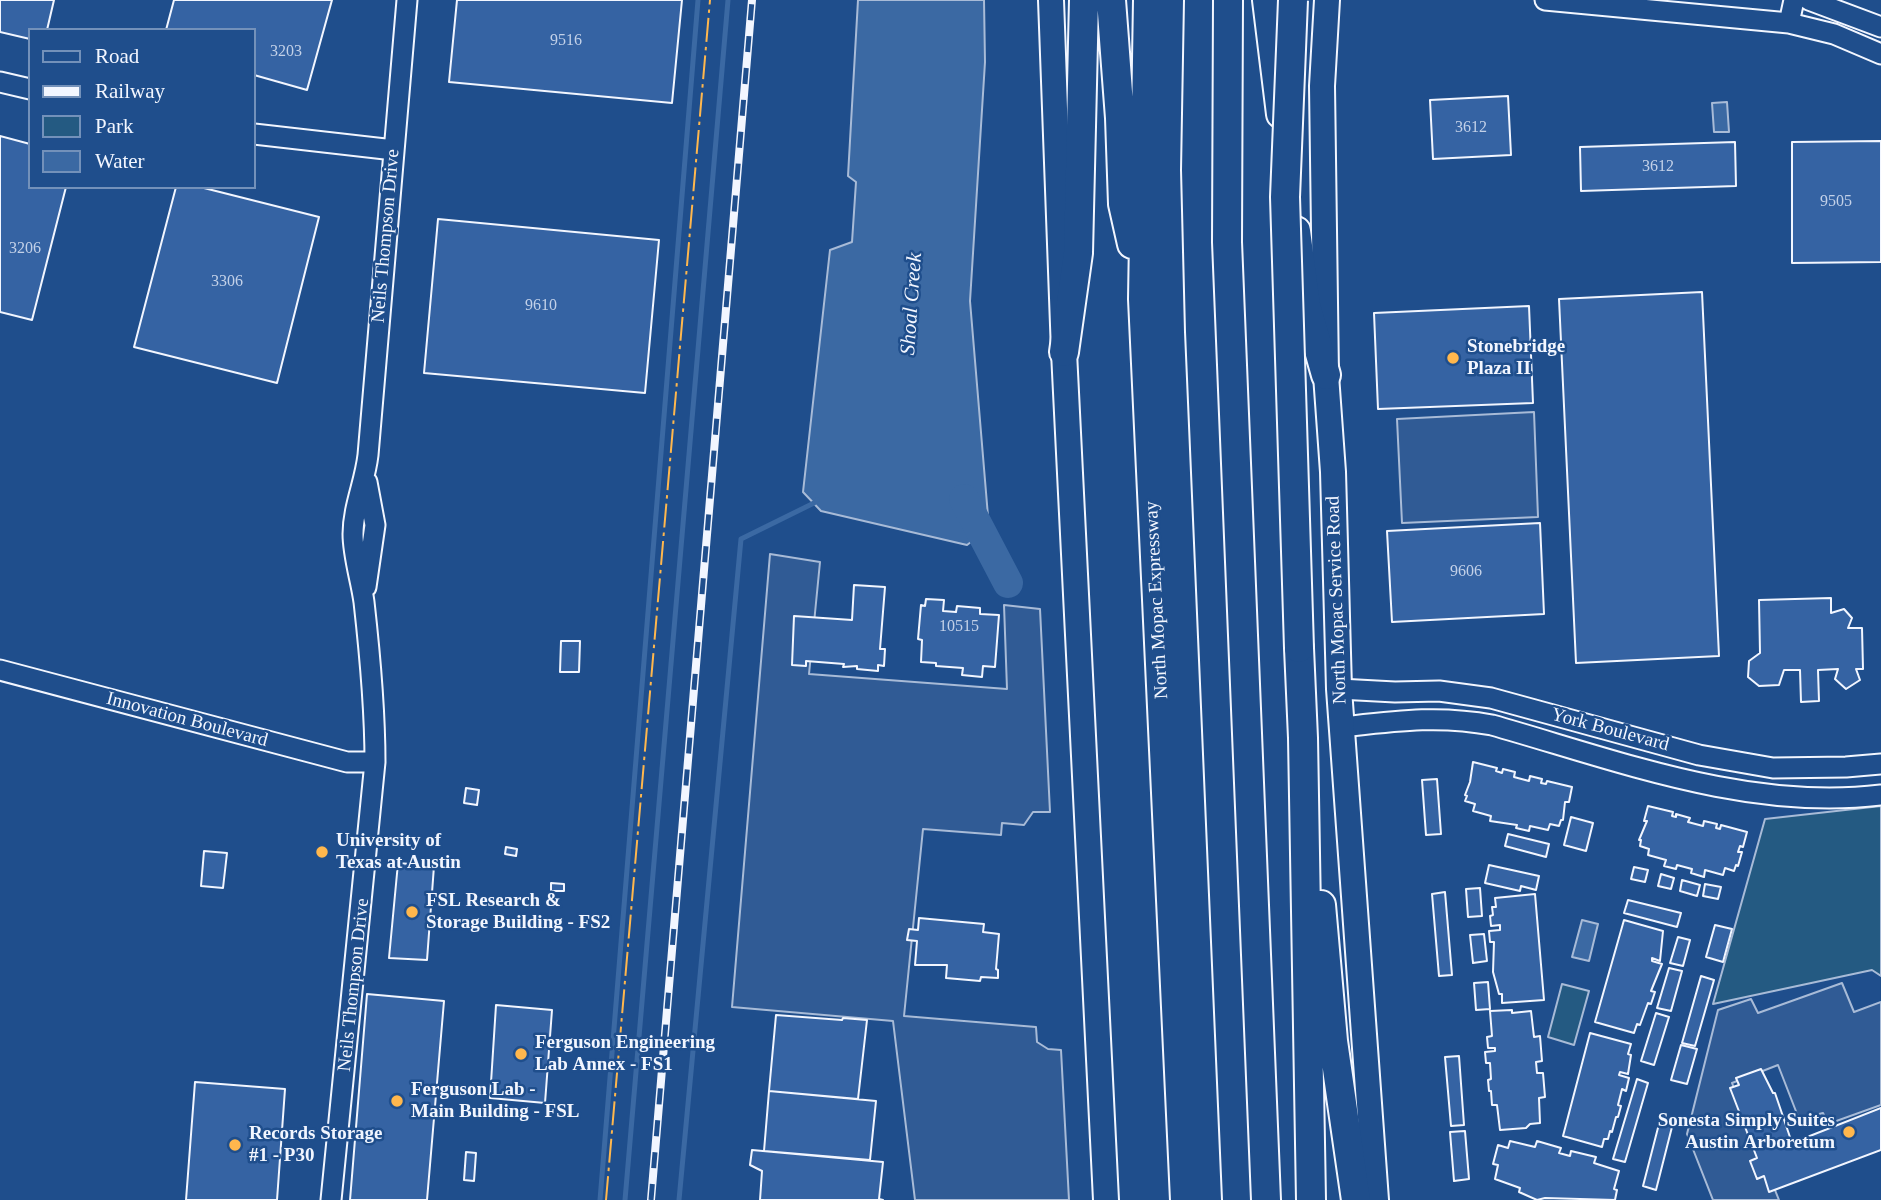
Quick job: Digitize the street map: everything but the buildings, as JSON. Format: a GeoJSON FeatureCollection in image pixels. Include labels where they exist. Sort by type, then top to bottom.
{"type":"FeatureCollection","features":[{"type":"Feature","properties":{"kind":"highway"},"geometry":{"type":"LineString","coordinates":[[1064,352],[1078,253],[1084,0]]}},
{"type":"Feature","properties":{"kind":"highway"},"geometry":{"type":"LineString","coordinates":[[1111,0],[1123,205],[1143,299]]}},
{"type":"Feature","properties":{"kind":"highway","name":"North Mopac Expressway"},"geometry":{"type":"LineString","coordinates":[[1148,0],[1143,299],[1185,1200]]}},
{"type":"Feature","properties":{"kind":"highway"},"geometry":{"type":"LineString","coordinates":[[1169,0],[1167,170],[1170,332],[1207,1200]]}},
{"type":"Feature","properties":{"kind":"highway"},"geometry":{"type":"LineString","coordinates":[[1212,0],[1209,177],[1213,329],[1249,1200]]}},
{"type":"Feature","properties":{"kind":"highway"},"geometry":{"type":"LineString","coordinates":[[1228,0],[1228,254],[1266,1200]]}},
{"type":"Feature","properties":{"kind":"highway"},"geometry":{"type":"LineString","coordinates":[[1267,0],[1306,304],[1326,375]]}},
{"type":"Feature","properties":{"kind":"highway"},"geometry":{"type":"LineString","coordinates":[[1293,0],[1285,197],[1303,738],[1311,1200]]}},
{"type":"Feature","properties":{"kind":"highway"},"geometry":{"type":"LineString","coordinates":[[1303,738],[1319,877],[1333,1041],[1356,1200]]}},
{"type":"Feature","properties":{"kind":"main road"},"geometry":{"type":"LineString","coordinates":[[1051,0],[1064,352],[1106,1200]]}},
{"type":"Feature","properties":{"kind":"main road","name":"North Mopac Service Road"},"geometry":{"type":"LineString","coordinates":[[1327,0],[1322,86],[1326,375],[1333,472],[1339,689],[1376,1200]]}},
{"type":"Feature","properties":{"kind":"street","name":"Neils Thompson Drive"},"geometry":{"type":"LineString","coordinates":[[331,1200],[375,762],[364,602],[375,525],[366,472],[407,0]]}},
{"type":"Feature","properties":{"kind":"street"},"geometry":{"type":"LineString","coordinates":[[1545,0],[1788,23],[1834,34],[1881,54]]}},
{"type":"Feature","properties":{"kind":"street"},"geometry":{"type":"LineString","coordinates":[[1788,23],[1794,0]]}},
{"type":"Feature","properties":{"kind":"street"},"geometry":{"type":"LineString","coordinates":[[1809,0],[1881,27]]}},
{"type":"Feature","properties":{"kind":"street"},"geometry":{"type":"LineString","coordinates":[[0,82],[28,89]]}},
{"type":"Feature","properties":{"kind":"street"},"geometry":{"type":"LineString","coordinates":[[256,134],[394,150]]}},
{"type":"Feature","properties":{"kind":"street","name":"Innovation Boulevard"},"geometry":{"type":"LineString","coordinates":[[0,670],[346,762],[375,762]]}},
{"type":"Feature","properties":{"kind":"street","name":"York Boulevard"},"geometry":{"type":"LineString","coordinates":[[1339,689],[1439,691],[1491,698],[1699,755],[1773,768],[1881,764]]}},
{"type":"Feature","properties":{"kind":"street","name":"York Boulevard"},"geometry":{"type":"LineString","coordinates":[[1343,727],[1423,718],[1466,720],[1744,792],[1808,799],[1881,795]]}},
{"type":"Feature","properties":{"kind":"street"},"geometry":{"type":"LineString","coordinates":[[1621,762],[1629,736]]}},
{"type":"Feature","properties":{"kind":"green space"},"geometry":{"type":"Polygon","coordinates":[[[1881,806],[1881,976],[1872,970],[1713,1004],[1765,819],[1881,806]]]}},
{"type":"Feature","properties":{"kind":"green space"},"geometry":{"type":"Polygon","coordinates":[[[1562,984],[1589,991],[1574,1045],[1548,1037],[1562,984]]]}},
{"type":"Feature","properties":{"kind":"shaded area"},"geometry":{"type":"Polygon","coordinates":[[[1534,412],[1538,517],[1402,523],[1397,419],[1534,412]]]}},
{"type":"Feature","properties":{"kind":"shaded area"},"geometry":{"type":"Polygon","coordinates":[[[770,554],[820,562],[809,674],[1007,689],[1004,605],[1040,609],[1050,812],[1033,812],[1024,825],[1002,823],[1001,835],[923,829],[904,1016],[1036,1027],[1037,1042],[1048,1049],[1061,1050],[1069,1200],[915,1200],[893,1021],[732,1007],[770,554]]]}},
{"type":"Feature","properties":{"kind":"shaded area"},"geometry":{"type":"Polygon","coordinates":[[[1842,983],[1854,1012],[1881,1002],[1881,1105],[1828,1124],[1823,1113],[1799,1119],[1778,1065],[1732,1083],[1779,1200],[1713,1200],[1687,1134],[1718,1010],[1751,999],[1758,1013],[1842,983]]]}},
{"type":"Feature","properties":{"kind":"water"},"geometry":{"type":"Polygon","coordinates":[[[858,0],[984,0],[985,62],[970,301],[989,528],[967,545],[821,511],[803,492],[830,250],[852,242],[856,182],[848,176],[858,0]]]}},
{"type":"Feature","properties":{"kind":"water"},"geometry":{"type":"Polygon","coordinates":[[[1727,102],[1729,132],[1714,132],[1712,103],[1727,102]]]}},
{"type":"Feature","properties":{"kind":"water"},"geometry":{"type":"Polygon","coordinates":[[[1582,920],[1598,924],[1589,961],[1572,957],[1582,920]]]}},
{"type":"Feature","properties":{"kind":"waterway"},"geometry":{"type":"LineString","coordinates":[[600,1200],[698,0]]}},
{"type":"Feature","properties":{"kind":"waterway"},"geometry":{"type":"LineString","coordinates":[[625,1200],[728,0]]}},
{"type":"Feature","properties":{"kind":"waterway","name":"Shoal Creek"},"geometry":{"type":"LineString","coordinates":[[964,499],[1008,583]]}},
{"type":"Feature","properties":{"kind":"waterway"},"geometry":{"type":"LineString","coordinates":[[679,1200],[741,539],[817,500]]}},
{"type":"Feature","properties":{"kind":"railway"},"geometry":{"type":"LineString","coordinates":[[651,1200],[752,0]]}},
{"type":"Feature","properties":{"kind":"power"},"geometry":{"type":"LineString","coordinates":[[606,1200],[710,0]]}},
{"type":"Feature","properties":{"kind":"place","name":"Stonebridge Plaza II"},"geometry":{"type":"Point","coordinates":[1453,358]}},
{"type":"Feature","properties":{"kind":"place","name":"University of Texas at Austin"},"geometry":{"type":"Point","coordinates":[322,852]}},
{"type":"Feature","properties":{"kind":"place","name":"FSL Research & Storage Building - FS2"},"geometry":{"type":"Point","coordinates":[412,912]}},
{"type":"Feature","properties":{"kind":"place","name":"Ferguson Engineering Lab Annex - FS1"},"geometry":{"type":"Point","coordinates":[521,1054]}},
{"type":"Feature","properties":{"kind":"place","name":"Ferguson Lab - Main Building - FSL"},"geometry":{"type":"Point","coordinates":[397,1101]}},
{"type":"Feature","properties":{"kind":"place","name":"Sonesta Simply Suites Austin Arboretum"},"geometry":{"type":"Point","coordinates":[1849,1132]}},
{"type":"Feature","properties":{"kind":"place","name":"Records Storage #1 - P30"},"geometry":{"type":"Point","coordinates":[235,1145]}}]}
